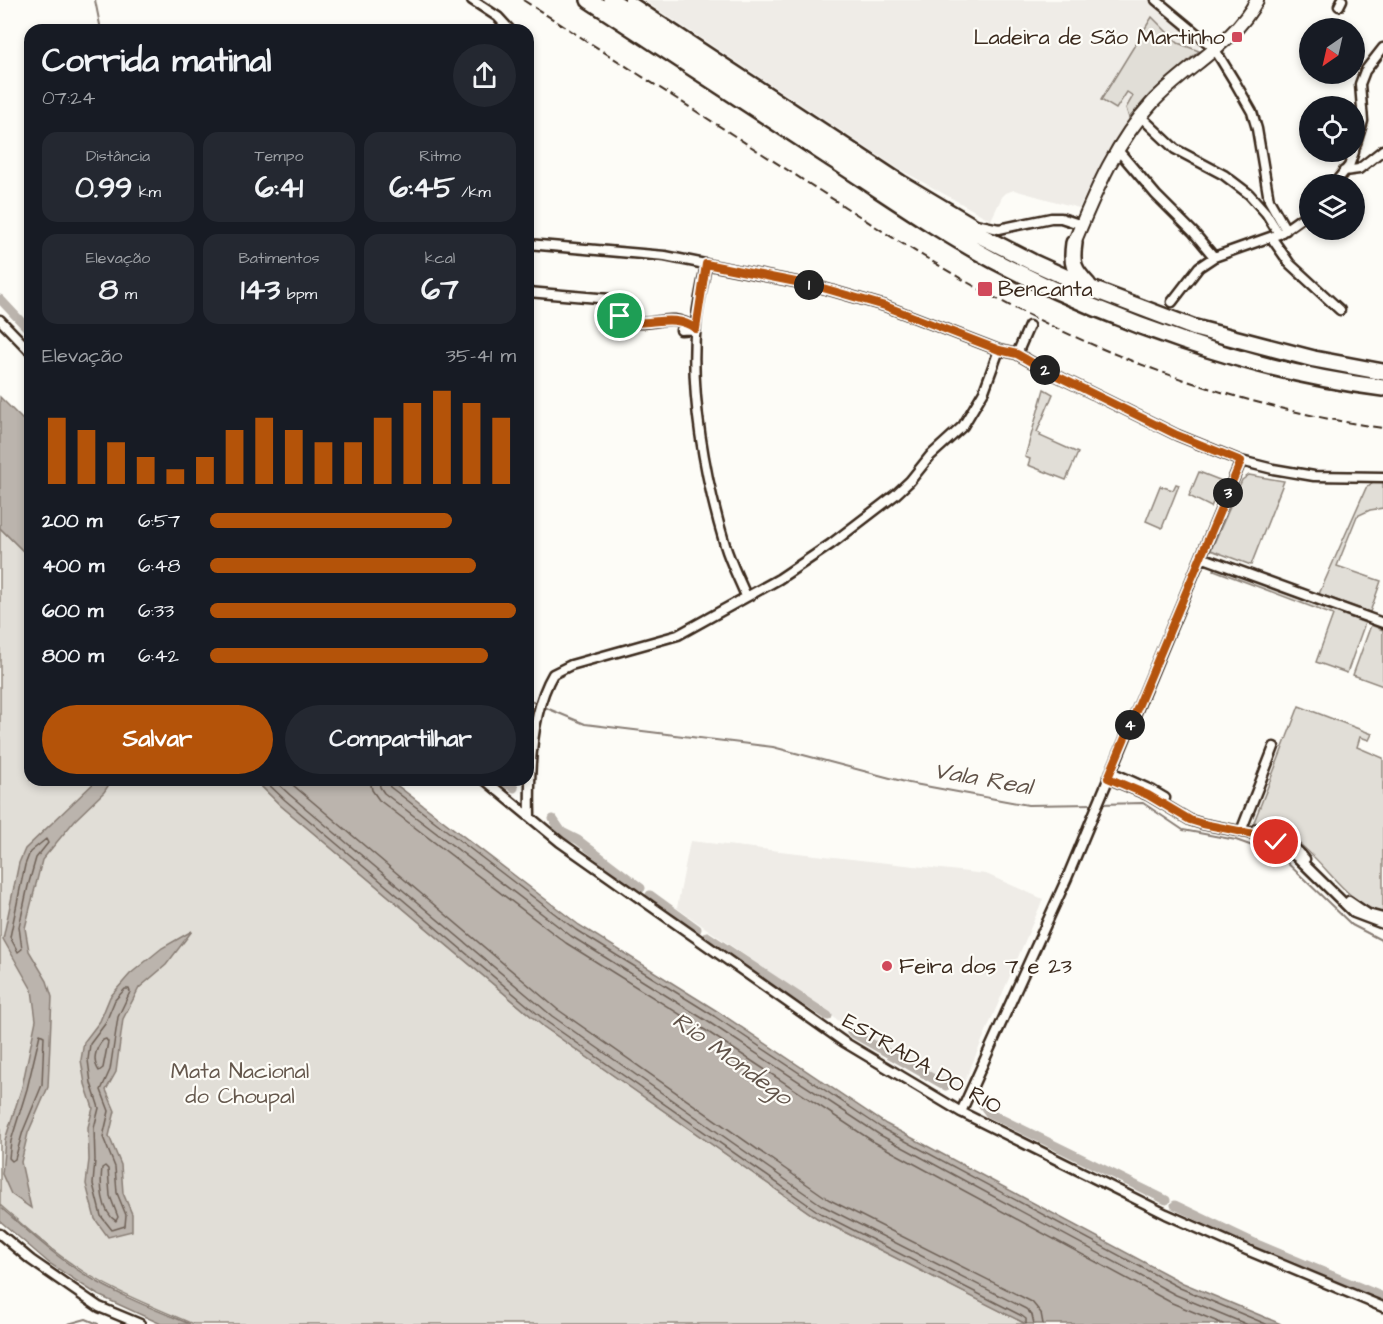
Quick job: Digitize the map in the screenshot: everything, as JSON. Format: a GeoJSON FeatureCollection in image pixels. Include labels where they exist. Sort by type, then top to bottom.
{"type":"FeatureCollection","features":[{"type":"Feature","properties":{"kind":"highway"},"geometry":{"type":"LineString","coordinates":[[589,0],[932,224],[1020,273],[1090,306],[1176,339],[1312,376],[1383,388]]}},
{"type":"Feature","properties":{"kind":"highway"},"geometry":{"type":"LineString","coordinates":[[611,0],[938,214],[1032,262],[1092,289],[1195,328],[1314,359],[1383,372]]}},
{"type":"Feature","properties":{"kind":"highway"},"geometry":{"type":"LineString","coordinates":[[1032,262],[1053,265],[1059,263],[1074,243]]}},
{"type":"Feature","properties":{"kind":"highway"},"geometry":{"type":"LineString","coordinates":[[1074,243],[1073,267],[1092,289]]}},
{"type":"Feature","properties":{"kind":"street"},"geometry":{"type":"LineString","coordinates":[[472,0],[498,16],[505,24]]}},
{"type":"Feature","properties":{"kind":"street"},"geometry":{"type":"LineString","coordinates":[[629,0],[902,180],[976,224],[999,229],[1061,218],[1082,225]]}},
{"type":"Feature","properties":{"kind":"street"},"geometry":{"type":"LineString","coordinates":[[1156,0],[1214,48],[1221,57],[1252,112],[1269,200],[1290,264],[1340,310]]}},
{"type":"Feature","properties":{"kind":"street"},"geometry":{"type":"LineString","coordinates":[[1074,243],[1117,150],[1140,116],[1169,86],[1239,25],[1257,0]]}},
{"type":"Feature","properties":{"kind":"street"},"geometry":{"type":"LineString","coordinates":[[1361,96],[1360,84],[1365,70],[1383,48]]}},
{"type":"Feature","properties":{"kind":"street"},"geometry":{"type":"LineString","coordinates":[[1140,116],[1175,149],[1224,175],[1249,194],[1266,213],[1279,234]]}},
{"type":"Feature","properties":{"kind":"street"},"geometry":{"type":"LineString","coordinates":[[1117,150],[1214,257]]}},
{"type":"Feature","properties":{"kind":"street"},"geometry":{"type":"LineString","coordinates":[[1344,171],[1359,169],[1383,150]]}},
{"type":"Feature","properties":{"kind":"street"},"geometry":{"type":"LineString","coordinates":[[1342,174],[1348,162]]}},
{"type":"Feature","properties":{"kind":"street"},"geometry":{"type":"LineString","coordinates":[[1172,302],[1199,267],[1214,257],[1279,234],[1299,220]]}},
{"type":"Feature","properties":{"kind":"street"},"geometry":{"type":"LineString","coordinates":[[534,245],[665,256],[816,286],[885,306],[999,350],[1017,354],[1177,435],[1241,461],[1314,476],[1383,477]]}},
{"type":"Feature","properties":{"kind":"street"},"geometry":{"type":"LineString","coordinates":[[706,264],[696,329],[695,381],[708,472],[726,547],[746,596]]}},
{"type":"Feature","properties":{"kind":"street"},"geometry":{"type":"LineString","coordinates":[[534,293],[610,299],[615,302],[623,320],[638,323],[674,320],[696,329]]}},
{"type":"Feature","properties":{"kind":"street"},"geometry":{"type":"LineString","coordinates":[[0,320],[24,345]]}},
{"type":"Feature","properties":{"kind":"street"},"geometry":{"type":"LineString","coordinates":[[1017,354],[1029,326]]}},
{"type":"Feature","properties":{"kind":"street"},"geometry":{"type":"LineString","coordinates":[[681,330],[696,329]]}},
{"type":"Feature","properties":{"kind":"street"},"geometry":{"type":"LineString","coordinates":[[534,744],[539,710],[553,674],[571,665],[678,635],[779,579],[824,549],[902,488],[930,456],[970,417],[984,391],[999,350]]}},
{"type":"Feature","properties":{"kind":"street"},"geometry":{"type":"LineString","coordinates":[[961,1112],[1020,984],[1110,775],[1241,461]]}},
{"type":"Feature","properties":{"kind":"street"},"geometry":{"type":"LineString","coordinates":[[1201,557],[1383,623]]}},
{"type":"Feature","properties":{"kind":"street"},"geometry":{"type":"LineString","coordinates":[[1243,826],[1274,747]]}},
{"type":"Feature","properties":{"kind":"street"},"geometry":{"type":"LineString","coordinates":[[1110,775],[1153,791],[1194,816],[1270,833],[1286,840],[1354,906],[1368,914],[1383,918]]}},
{"type":"Feature","properties":{"kind":"street"},"geometry":{"type":"LineString","coordinates":[[1110,775],[1196,822],[1239,830],[1276,842],[1298,858],[1354,913],[1383,924]]}},
{"type":"Feature","properties":{"kind":"street","name":"ESTRADA DO RIO"},"geometry":{"type":"LineString","coordinates":[[492,786],[560,842],[844,1042],[961,1112],[1176,1218],[1383,1307]]}},
{"type":"Feature","properties":{"kind":"street"},"geometry":{"type":"LineString","coordinates":[[530,816],[531,786]]}},
{"type":"Feature","properties":{"kind":"street"},"geometry":{"type":"LineString","coordinates":[[0,1234],[31,1260],[99,1307],[140,1324]]}},
{"type":"Feature","properties":{"kind":"shaded area"},"geometry":{"type":"Polygon","coordinates":[[[643,0],[1149,0],[1199,44],[1199,50],[1150,94],[1129,118],[1105,155],[1079,208],[1014,190],[1002,197],[991,220],[899,169],[643,0]]]}},
{"type":"Feature","properties":{"kind":"shaded area","name":"Feira dos 7 e 23"},"geometry":{"type":"Polygon","coordinates":[[[690,841],[986,874],[1043,899],[961,1090],[842,1023],[677,908],[690,841]]]}},
{"type":"Feature","properties":{"kind":"green space"},"geometry":{"type":"Polygon","coordinates":[[[1152,17],[1178,43],[1199,51],[1150,94],[1129,118],[1126,108],[1133,96],[1127,92],[1116,109],[1101,100],[1152,17]]]}},
{"type":"Feature","properties":{"kind":"green space"},"geometry":{"type":"Polygon","coordinates":[[[1044,389],[1053,394],[1037,432],[1041,434],[1040,436],[1078,453],[1066,480],[1028,465],[1030,459],[1025,457],[1044,389]]]}},
{"type":"Feature","properties":{"kind":"green space"},"geometry":{"type":"Polygon","coordinates":[[[1199,472],[1222,481],[1211,507],[1189,496],[1199,472]]]}},
{"type":"Feature","properties":{"kind":"green space"},"geometry":{"type":"Polygon","coordinates":[[[1249,475],[1284,481],[1251,565],[1211,550],[1242,480],[1249,475]]]}},
{"type":"Feature","properties":{"kind":"green space"},"geometry":{"type":"Polygon","coordinates":[[[1383,481],[1383,508],[1370,510],[1357,516],[1337,566],[1381,581],[1370,612],[1319,594],[1366,488],[1373,482],[1383,481]]]}},
{"type":"Feature","properties":{"kind":"green space"},"geometry":{"type":"Polygon","coordinates":[[[1176,484],[1179,485],[1162,528],[1146,521],[1160,486],[1173,490],[1176,484]]]}},
{"type":"Feature","properties":{"kind":"green space","name":"Mata Nacional do Choupal"},"geometry":{"type":"Polygon","coordinates":[[[0,528],[24,552],[24,786],[261,786],[280,805],[544,1027],[817,1218],[1026,1324],[193,1324],[131,1297],[86,1273],[35,1236],[0,1205],[0,528]]]}},
{"type":"Feature","properties":{"kind":"green space"},"geometry":{"type":"Polygon","coordinates":[[[1215,567],[1365,623],[1347,673],[1316,662],[1333,615],[1214,570],[1215,567]]]}},
{"type":"Feature","properties":{"kind":"green space"},"geometry":{"type":"Polygon","coordinates":[[[1371,625],[1383,630],[1383,686],[1353,675],[1371,625]]]}},
{"type":"Feature","properties":{"kind":"green space"},"geometry":{"type":"Polygon","coordinates":[[[1299,706],[1372,734],[1369,740],[1360,737],[1357,747],[1383,758],[1383,913],[1369,908],[1346,891],[1305,848],[1293,839],[1254,822],[1299,706]]]}},
{"type":"Feature","properties":{"kind":"water"},"geometry":{"type":"Polygon","coordinates":[[[0,397],[24,421],[24,552],[0,528],[0,397]]]}},
{"type":"Feature","properties":{"kind":"water"},"geometry":{"type":"Polygon","coordinates":[[[91,786],[108,786],[75,820],[42,860],[25,928],[29,951],[47,981],[52,997],[48,1087],[28,1133],[21,1162],[31,1208],[11,1194],[2,1174],[5,1140],[22,1087],[36,1020],[32,990],[3,939],[19,863],[25,849],[91,786]]]}},
{"type":"Feature","properties":{"kind":"water","name":"Rio Mondego"},"geometry":{"type":"Polygon","coordinates":[[[261,786],[398,786],[579,925],[717,1011],[886,1124],[1183,1283],[1281,1324],[1026,1324],[817,1218],[544,1027],[280,805],[261,786]]]}},
{"type":"Feature","properties":{"kind":"water"},"geometry":{"type":"Polygon","coordinates":[[[192,931],[166,965],[139,988],[123,1019],[116,1072],[106,1090],[115,1111],[109,1136],[121,1165],[123,1193],[132,1214],[132,1231],[108,1237],[95,1219],[86,1184],[89,1160],[88,1127],[93,1108],[85,1084],[81,1060],[84,1042],[100,1021],[110,997],[130,974],[162,948],[192,931]]]}},
{"type":"Feature","properties":{"kind":"water"},"geometry":{"type":"Polygon","coordinates":[[[0,1207],[51,1251],[84,1274],[123,1295],[190,1324],[161,1324],[98,1295],[49,1263],[0,1221],[0,1207]]]}},
{"type":"Feature","properties":{"kind":"waterway"},"geometry":{"type":"LineString","coordinates":[[95,0],[100,24]]}},
{"type":"Feature","properties":{"kind":"waterway"},"geometry":{"type":"LineString","coordinates":[[0,299],[24,325]]}},
{"type":"Feature","properties":{"kind":"waterway","name":"Vala Real"},"geometry":{"type":"LineString","coordinates":[[544,707],[585,724],[773,747],[909,783],[1028,805],[1094,804]]}},
{"type":"Feature","properties":{"kind":"waterway","name":"Vala Real"},"geometry":{"type":"LineString","coordinates":[[1099,804],[1143,803],[1183,830],[1236,840],[1280,856],[1352,925],[1383,941]]}},
{"type":"Feature","properties":{"kind":"waterway"},"geometry":{"type":"LineString","coordinates":[[553,819],[562,832],[578,840],[641,888]]}},
{"type":"Feature","properties":{"kind":"waterway"},"geometry":{"type":"LineString","coordinates":[[650,895],[697,929]]}},
{"type":"Feature","properties":{"kind":"waterway"},"geometry":{"type":"LineString","coordinates":[[707,936],[828,1016]]}},
{"type":"Feature","properties":{"kind":"waterway"},"geometry":{"type":"LineString","coordinates":[[851,1032],[946,1086]]}},
{"type":"Feature","properties":{"kind":"waterway"},"geometry":{"type":"LineString","coordinates":[[983,1105],[989,1113],[1166,1200]]}},
{"type":"Feature","properties":{"kind":"waterway"},"geometry":{"type":"LineString","coordinates":[[1175,1205],[1259,1245],[1383,1297]]}},
{"type":"Feature","properties":{"kind":"waterway"},"geometry":{"type":"LineString","coordinates":[[68,1324],[86,1319],[98,1324]]}},
{"type":"Feature","properties":{"kind":"railway"},"geometry":{"type":"LineString","coordinates":[[523,0],[898,241],[964,280],[1074,337],[1160,371],[1248,400],[1338,421],[1383,428]]}},
{"type":"Feature","properties":{"kind":"place","name":"Ladeira de São Martinho"},"geometry":{"type":"Point","coordinates":[1237,37]}},
{"type":"Feature","properties":{"kind":"place","name":"Bencanta"},"geometry":{"type":"Point","coordinates":[985,289]}},
{"type":"Feature","properties":{"kind":"place","name":"Feira dos 7 e 23"},"geometry":{"type":"Point","coordinates":[887,966]}},
{"type":"Feature","properties":{"kind":"route"},"geometry":{"type":"LineString","coordinates":[[620,316],[623,320],[638,323],[655,320],[681,321],[696,329],[706,264],[816,286],[885,306],[999,350],[1017,354],[1177,435],[1241,461],[1108,778],[1148,795],[1190,820],[1259,835],[1276,842]]}}]}
